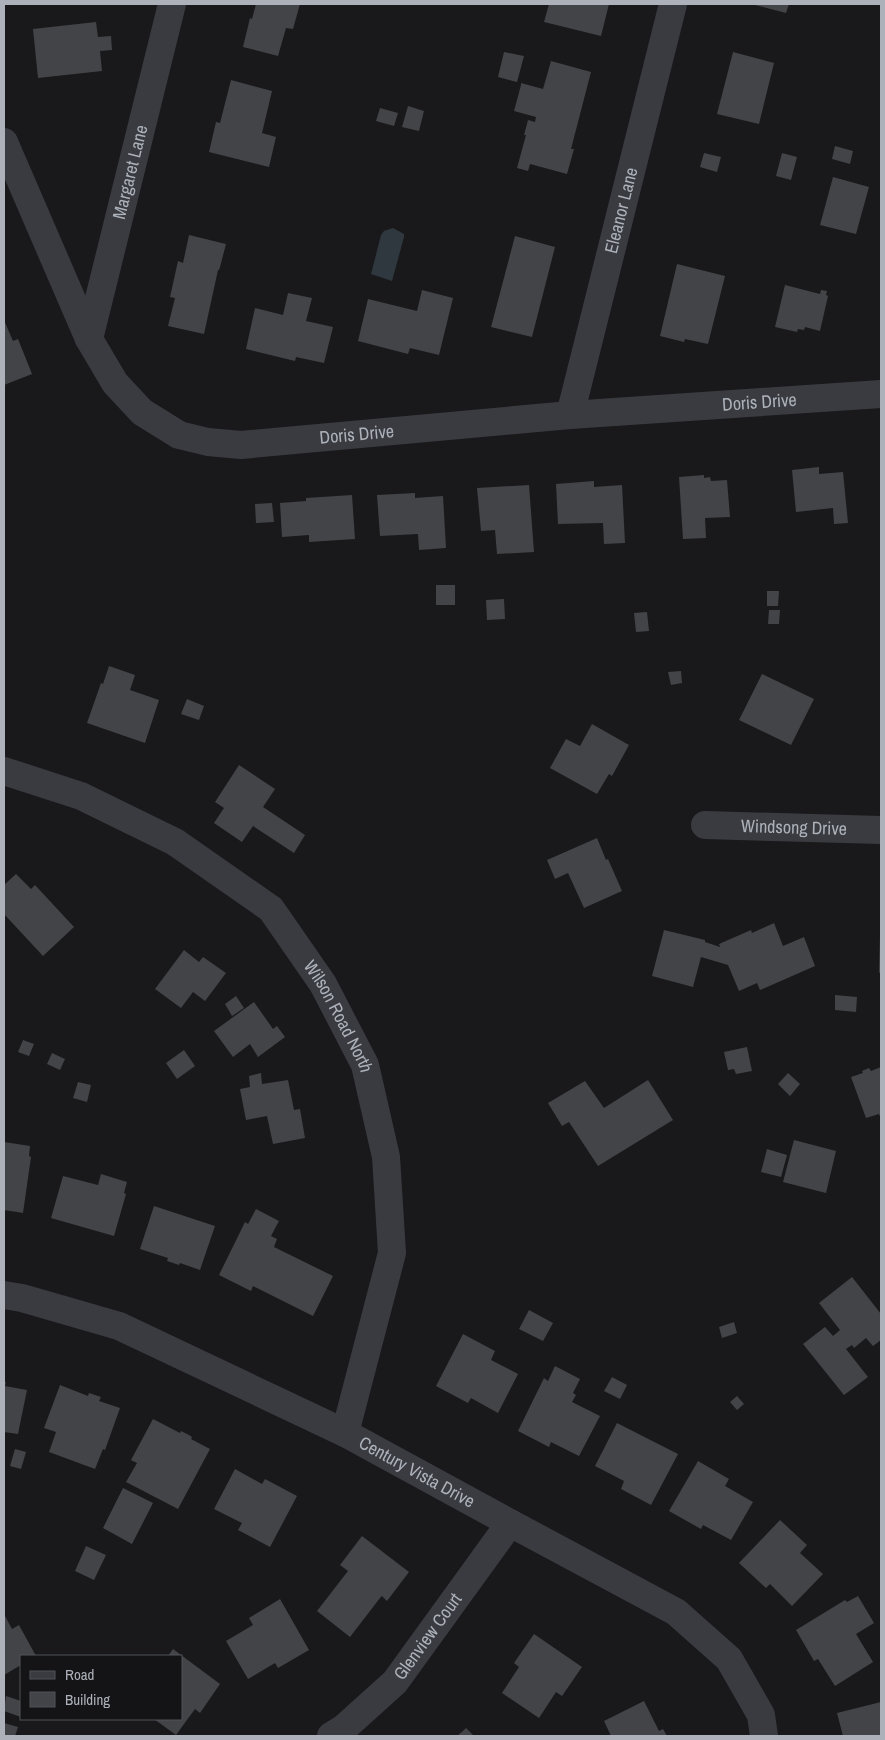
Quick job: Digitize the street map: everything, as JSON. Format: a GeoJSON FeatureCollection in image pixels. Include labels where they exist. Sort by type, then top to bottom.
{"type":"FeatureCollection","features":[{"type":"Feature","properties":{"kind":"street","name":"Margaret Lane"},"geometry":{"type":"LineString","coordinates":[[89,339],[172,4]]}},
{"type":"Feature","properties":{"kind":"street","name":"Eleanor Lane"},"geometry":{"type":"LineString","coordinates":[[570,415],[673,4]]}},
{"type":"Feature","properties":{"kind":"street","name":"Doris Drive"},"geometry":{"type":"LineString","coordinates":[[4,142],[89,339],[115,383],[142,412],[179,434],[208,442],[241,445],[570,415],[881,394]]}},
{"type":"Feature","properties":{"kind":"street","name":"Wilson Road North"},"geometry":{"type":"LineString","coordinates":[[4,771],[81,796],[175,842],[271,909],[323,984],[365,1065],[386,1157],[392,1252],[345,1433]]}},
{"type":"Feature","properties":{"kind":"street","name":"Windsong Drive"},"geometry":{"type":"LineString","coordinates":[[705,826],[881,830]]}},
{"type":"Feature","properties":{"kind":"street","name":"Century Vista Drive"},"geometry":{"type":"LineString","coordinates":[[4,1295],[22,1298],[119,1326],[345,1433],[676,1612],[729,1659],[761,1715],[764,1736]]}},
{"type":"Feature","properties":{"kind":"street","name":"Glenview Court"},"geometry":{"type":"LineString","coordinates":[[331,1736],[344,1728],[395,1682],[510,1523]]}},
{"type":"Feature","properties":{"kind":"shaded area"},"geometry":{"type":"Polygon","coordinates":[[[393,228],[404,234],[404,237],[392,281],[371,274],[381,235],[384,231],[393,228]]]}},
{"type":"Feature","properties":{"kind":"building"},"geometry":{"type":"Polygon","coordinates":[[[256,4],[300,4],[293,29],[286,28],[278,56],[243,47],[250,18],[252,19],[256,4]]]}},
{"type":"Feature","properties":{"kind":"building"},"geometry":{"type":"Polygon","coordinates":[[[549,4],[609,4],[601,36],[544,22],[549,4]]]}},
{"type":"Feature","properties":{"kind":"building"},"geometry":{"type":"Polygon","coordinates":[[[751,4],[789,4],[786,13],[751,4]]]}},
{"type":"Feature","properties":{"kind":"building"},"geometry":{"type":"Polygon","coordinates":[[[96,22],[98,37],[111,36],[112,50],[100,51],[102,71],[38,78],[33,29],[96,22]]]}},
{"type":"Feature","properties":{"kind":"building"},"geometry":{"type":"Polygon","coordinates":[[[504,52],[524,56],[517,82],[498,77],[504,52]]]}},
{"type":"Feature","properties":{"kind":"building"},"geometry":{"type":"Polygon","coordinates":[[[733,52],[774,63],[759,124],[717,114],[733,52]]]}},
{"type":"Feature","properties":{"kind":"building"},"geometry":{"type":"Polygon","coordinates":[[[551,61],[591,72],[571,149],[574,149],[567,174],[530,164],[528,171],[517,168],[528,120],[535,122],[536,117],[514,111],[521,83],[543,89],[551,61]]]}},
{"type":"Feature","properties":{"kind":"building"},"geometry":{"type":"Polygon","coordinates":[[[231,80],[272,91],[262,133],[276,137],[269,167],[209,152],[216,122],[220,123],[231,80]]]}},
{"type":"Feature","properties":{"kind":"building"},"geometry":{"type":"Polygon","coordinates":[[[408,106],[424,111],[419,131],[402,127],[408,106]]]}},
{"type":"Feature","properties":{"kind":"building"},"geometry":{"type":"Polygon","coordinates":[[[380,108],[398,113],[394,126],[376,121],[380,108]]]}},
{"type":"Feature","properties":{"kind":"building"},"geometry":{"type":"Polygon","coordinates":[[[835,146],[853,151],[850,164],[832,159],[835,146]]]}},
{"type":"Feature","properties":{"kind":"building"},"geometry":{"type":"Polygon","coordinates":[[[704,153],[721,157],[717,172],[700,167],[704,153]]]}},
{"type":"Feature","properties":{"kind":"building"},"geometry":{"type":"Polygon","coordinates":[[[782,153],[797,157],[791,180],[776,176],[782,153]]]}},
{"type":"Feature","properties":{"kind":"building"},"geometry":{"type":"Polygon","coordinates":[[[833,177],[869,187],[856,234],[820,225],[833,177]]]}},
{"type":"Feature","properties":{"kind":"building"},"geometry":{"type":"Polygon","coordinates":[[[189,235],[226,244],[218,270],[204,334],[168,326],[175,298],[170,297],[178,261],[183,263],[189,235]]]}},
{"type":"Feature","properties":{"kind":"building"},"geometry":{"type":"Polygon","coordinates":[[[515,236],[555,247],[532,337],[491,327],[515,236]]]}},
{"type":"Feature","properties":{"kind":"building"},"geometry":{"type":"Polygon","coordinates":[[[677,264],[725,276],[708,344],[685,339],[684,342],[660,336],[677,264]]]}},
{"type":"Feature","properties":{"kind":"building"},"geometry":{"type":"Polygon","coordinates":[[[785,285],[820,294],[821,290],[827,291],[826,295],[828,296],[820,331],[805,327],[804,330],[798,329],[797,332],[775,327],[785,285]]]}},
{"type":"Feature","properties":{"kind":"building"},"geometry":{"type":"Polygon","coordinates":[[[422,290],[453,298],[439,355],[410,348],[408,354],[358,341],[368,299],[417,311],[422,290]]]}},
{"type":"Feature","properties":{"kind":"building"},"geometry":{"type":"Polygon","coordinates":[[[288,293],[312,298],[306,321],[333,327],[324,363],[296,357],[295,361],[246,349],[255,308],[283,315],[288,293]]]}},
{"type":"Feature","properties":{"kind":"building"},"geometry":{"type":"Polygon","coordinates":[[[4,320],[13,341],[18,339],[32,374],[4,385],[4,320]]]}},
{"type":"Feature","properties":{"kind":"building"},"geometry":{"type":"Polygon","coordinates":[[[819,467],[819,474],[843,472],[848,523],[834,524],[833,508],[796,512],[792,470],[819,467]]]}},
{"type":"Feature","properties":{"kind":"building"},"geometry":{"type":"Polygon","coordinates":[[[704,475],[704,478],[710,477],[711,481],[727,480],[730,517],[705,518],[706,538],[683,539],[679,477],[704,475]]]}},
{"type":"Feature","properties":{"kind":"building"},"geometry":{"type":"Polygon","coordinates":[[[594,481],[594,487],[622,485],[625,543],[604,544],[603,523],[558,524],[556,484],[594,481]]]}},
{"type":"Feature","properties":{"kind":"building"},"geometry":{"type":"Polygon","coordinates":[[[529,485],[534,552],[497,554],[495,530],[481,531],[477,488],[529,485]]]}},
{"type":"Feature","properties":{"kind":"building"},"geometry":{"type":"Polygon","coordinates":[[[415,493],[415,498],[443,496],[446,548],[419,550],[418,534],[380,536],[377,495],[415,493]]]}},
{"type":"Feature","properties":{"kind":"building"},"geometry":{"type":"Polygon","coordinates":[[[352,495],[355,539],[309,542],[309,535],[282,537],[280,503],[306,501],[306,498],[352,495]]]}},
{"type":"Feature","properties":{"kind":"building"},"geometry":{"type":"Polygon","coordinates":[[[272,503],[274,522],[256,523],[255,504],[272,503]]]}},
{"type":"Feature","properties":{"kind":"building"},"geometry":{"type":"Polygon","coordinates":[[[436,585],[455,585],[455,605],[436,605],[436,585]]]}},
{"type":"Feature","properties":{"kind":"building"},"geometry":{"type":"Polygon","coordinates":[[[767,591],[779,591],[778,606],[767,606],[767,591]]]}},
{"type":"Feature","properties":{"kind":"building"},"geometry":{"type":"Polygon","coordinates":[[[504,599],[505,619],[487,620],[486,600],[504,599]]]}},
{"type":"Feature","properties":{"kind":"building"},"geometry":{"type":"Polygon","coordinates":[[[769,610],[780,610],[779,624],[768,624],[769,610]]]}},
{"type":"Feature","properties":{"kind":"building"},"geometry":{"type":"Polygon","coordinates":[[[647,612],[649,631],[636,632],[634,613],[647,612]]]}},
{"type":"Feature","properties":{"kind":"building"},"geometry":{"type":"Polygon","coordinates":[[[109,666],[135,675],[130,690],[159,700],[145,743],[87,723],[109,666]]]}},
{"type":"Feature","properties":{"kind":"building"},"geometry":{"type":"Polygon","coordinates":[[[681,671],[682,683],[671,685],[668,672],[681,671]]]}},
{"type":"Feature","properties":{"kind":"building"},"geometry":{"type":"Polygon","coordinates":[[[762,674],[814,699],[791,745],[739,720],[762,674]]]}},
{"type":"Feature","properties":{"kind":"building"},"geometry":{"type":"Polygon","coordinates":[[[187,699],[204,706],[199,720],[181,714],[187,699]]]}},
{"type":"Feature","properties":{"kind":"building"},"geometry":{"type":"Polygon","coordinates":[[[592,724],[629,745],[612,776],[609,774],[597,794],[550,768],[566,739],[580,746],[592,724]]]}},
{"type":"Feature","properties":{"kind":"building"},"geometry":{"type":"Polygon","coordinates":[[[239,765],[275,789],[263,807],[305,835],[294,853],[253,826],[242,842],[214,823],[224,808],[215,802],[239,765]]]}},
{"type":"Feature","properties":{"kind":"building"},"geometry":{"type":"Polygon","coordinates":[[[597,838],[622,891],[584,908],[568,873],[555,879],[547,860],[597,838]]]}},
{"type":"Feature","properties":{"kind":"building"},"geometry":{"type":"Polygon","coordinates":[[[16,874],[31,889],[35,885],[74,927],[43,956],[4,914],[4,885],[16,874]]]}},
{"type":"Feature","properties":{"kind":"building"},"geometry":{"type":"Polygon","coordinates":[[[774,923],[783,946],[804,937],[815,966],[760,990],[757,983],[739,991],[728,965],[701,957],[693,987],[652,976],[664,930],[705,940],[705,942],[720,947],[719,944],[751,930],[752,933],[774,923]]]}},
{"type":"Feature","properties":{"kind":"building"},"geometry":{"type":"Polygon","coordinates":[[[880,934],[881,972],[879,973],[880,934]]]}},
{"type":"Feature","properties":{"kind":"building"},"geometry":{"type":"Polygon","coordinates":[[[184,950],[199,962],[203,957],[226,973],[205,1001],[193,992],[181,1008],[155,989],[184,950]]]}},
{"type":"Feature","properties":{"kind":"building"},"geometry":{"type":"Polygon","coordinates":[[[835,995],[857,997],[856,1012],[835,1010],[835,995]]]}},
{"type":"Feature","properties":{"kind":"building"},"geometry":{"type":"Polygon","coordinates":[[[236,996],[244,1008],[232,1016],[225,1004],[236,996]]]}},
{"type":"Feature","properties":{"kind":"building"},"geometry":{"type":"Polygon","coordinates":[[[254,1002],[273,1029],[277,1026],[285,1037],[258,1057],[250,1044],[233,1057],[214,1031],[254,1002]]]}},
{"type":"Feature","properties":{"kind":"building"},"geometry":{"type":"Polygon","coordinates":[[[23,1040],[34,1044],[29,1056],[18,1052],[23,1040]]]}},
{"type":"Feature","properties":{"kind":"building"},"geometry":{"type":"Polygon","coordinates":[[[747,1047],[752,1071],[736,1074],[734,1069],[728,1070],[724,1052],[747,1047]]]}},
{"type":"Feature","properties":{"kind":"building"},"geometry":{"type":"Polygon","coordinates":[[[184,1050],[195,1066],[177,1079],[166,1063],[184,1050]]]}},
{"type":"Feature","properties":{"kind":"building"},"geometry":{"type":"Polygon","coordinates":[[[52,1053],[65,1059],[60,1070],[47,1064],[52,1053]]]}},
{"type":"Feature","properties":{"kind":"building"},"geometry":{"type":"Polygon","coordinates":[[[881,1067],[881,1119],[879,1114],[866,1118],[851,1077],[863,1073],[862,1071],[869,1068],[871,1071],[881,1067]]]}},
{"type":"Feature","properties":{"kind":"building"},"geometry":{"type":"Polygon","coordinates":[[[261,1073],[262,1084],[288,1080],[294,1110],[300,1109],[305,1138],[273,1144],[267,1116],[246,1120],[240,1089],[250,1087],[249,1076],[261,1073]]]}},
{"type":"Feature","properties":{"kind":"building"},"geometry":{"type":"Polygon","coordinates":[[[788,1073],[800,1084],[790,1096],[778,1084],[788,1073]]]}},
{"type":"Feature","properties":{"kind":"building"},"geometry":{"type":"Polygon","coordinates":[[[648,1080],[673,1120],[598,1166],[569,1122],[562,1126],[548,1103],[585,1081],[604,1108],[648,1080]]]}},
{"type":"Feature","properties":{"kind":"building"},"geometry":{"type":"Polygon","coordinates":[[[78,1082],[91,1085],[87,1102],[73,1098],[78,1082]]]}},
{"type":"Feature","properties":{"kind":"building"},"geometry":{"type":"Polygon","coordinates":[[[794,1140],[836,1151],[826,1193],[783,1182],[794,1140]]]}},
{"type":"Feature","properties":{"kind":"building"},"geometry":{"type":"Polygon","coordinates":[[[4,1142],[30,1146],[29,1156],[31,1157],[23,1213],[4,1210],[4,1142]]]}},
{"type":"Feature","properties":{"kind":"building"},"geometry":{"type":"Polygon","coordinates":[[[767,1149],[787,1155],[781,1177],[761,1172],[767,1149]]]}},
{"type":"Feature","properties":{"kind":"building"},"geometry":{"type":"Polygon","coordinates":[[[101,1174],[127,1182],[124,1193],[126,1194],[114,1236],[51,1218],[63,1176],[98,1185],[101,1174]]]}},
{"type":"Feature","properties":{"kind":"building"},"geometry":{"type":"Polygon","coordinates":[[[154,1206],[215,1226],[200,1270],[167,1261],[168,1258],[140,1249],[154,1206]]]}},
{"type":"Feature","properties":{"kind":"building"},"geometry":{"type":"Polygon","coordinates":[[[256,1209],[279,1221],[271,1236],[277,1239],[274,1247],[333,1276],[313,1316],[253,1286],[251,1291],[219,1275],[245,1222],[248,1224],[256,1209]]]}},
{"type":"Feature","properties":{"kind":"building"},"geometry":{"type":"Polygon","coordinates":[[[852,1277],[881,1314],[881,1340],[873,1346],[866,1338],[854,1348],[852,1345],[846,1349],[868,1377],[844,1395],[803,1344],[825,1327],[833,1336],[840,1330],[819,1303],[852,1277]]]}},
{"type":"Feature","properties":{"kind":"building"},"geometry":{"type":"Polygon","coordinates":[[[529,1310],[553,1323],[543,1341],[519,1329],[529,1310]]]}},
{"type":"Feature","properties":{"kind":"building"},"geometry":{"type":"Polygon","coordinates":[[[734,1322],[737,1333],[722,1338],[719,1327],[734,1322]]]}},
{"type":"Feature","properties":{"kind":"building"},"geometry":{"type":"Polygon","coordinates":[[[463,1334],[495,1351],[491,1360],[518,1374],[498,1413],[471,1398],[468,1403],[436,1386],[463,1334]]]}},
{"type":"Feature","properties":{"kind":"building"},"geometry":{"type":"Polygon","coordinates":[[[555,1366],[580,1379],[573,1393],[576,1395],[572,1402],[600,1416],[579,1456],[551,1442],[549,1447],[518,1431],[544,1378],[548,1381],[555,1366]]]}},
{"type":"Feature","properties":{"kind":"building"},"geometry":{"type":"Polygon","coordinates":[[[612,1377],[627,1385],[620,1399],[604,1391],[612,1377]]]}},
{"type":"Feature","properties":{"kind":"building"},"geometry":{"type":"Polygon","coordinates":[[[4,1382],[6,1382],[5,1386],[27,1390],[18,1434],[4,1432],[4,1382]]]}},
{"type":"Feature","properties":{"kind":"building"},"geometry":{"type":"Polygon","coordinates":[[[60,1385],[88,1396],[89,1393],[101,1397],[99,1401],[120,1408],[105,1450],[103,1449],[95,1469],[49,1452],[56,1432],[44,1428],[60,1385]]]}},
{"type":"Feature","properties":{"kind":"building"},"geometry":{"type":"Polygon","coordinates":[[[737,1396],[744,1404],[737,1410],[730,1402],[737,1396]]]}},
{"type":"Feature","properties":{"kind":"building"},"geometry":{"type":"Polygon","coordinates":[[[153,1419],[180,1433],[181,1431],[189,1435],[192,1437],[191,1439],[210,1449],[178,1509],[126,1482],[137,1463],[131,1460],[153,1419]]]}},
{"type":"Feature","properties":{"kind":"building"},"geometry":{"type":"Polygon","coordinates":[[[617,1423],[678,1454],[651,1505],[621,1489],[624,1481],[595,1466],[617,1423]]]}},
{"type":"Feature","properties":{"kind":"building"},"geometry":{"type":"Polygon","coordinates":[[[15,1449],[26,1452],[21,1469],[10,1466],[15,1449]]]}},
{"type":"Feature","properties":{"kind":"building"},"geometry":{"type":"Polygon","coordinates":[[[698,1461],[729,1479],[725,1486],[753,1502],[731,1540],[703,1525],[701,1529],[669,1511],[698,1461]]]}},
{"type":"Feature","properties":{"kind":"building"},"geometry":{"type":"Polygon","coordinates":[[[235,1469],[262,1484],[265,1479],[297,1496],[270,1547],[238,1530],[242,1523],[214,1509],[235,1469]]]}},
{"type":"Feature","properties":{"kind":"building"},"geometry":{"type":"Polygon","coordinates":[[[123,1488],[153,1503],[132,1544],[103,1528],[123,1488]]]}},
{"type":"Feature","properties":{"kind":"building"},"geometry":{"type":"Polygon","coordinates":[[[780,1520],[807,1545],[800,1553],[823,1574],[792,1606],[770,1584],[766,1588],[739,1563],[780,1520]]]}},
{"type":"Feature","properties":{"kind":"building"},"geometry":{"type":"Polygon","coordinates":[[[362,1536],[409,1572],[387,1601],[382,1596],[380,1598],[350,1637],[317,1611],[348,1571],[340,1565],[362,1536]]]}},
{"type":"Feature","properties":{"kind":"building"},"geometry":{"type":"Polygon","coordinates":[[[86,1546],[106,1555],[94,1580],[75,1571],[86,1546]]]}},
{"type":"Feature","properties":{"kind":"building"},"geometry":{"type":"Polygon","coordinates":[[[858,1596],[874,1623],[856,1634],[873,1662],[835,1686],[818,1659],[814,1661],[796,1630],[845,1600],[847,1602],[858,1596]]]}},
{"type":"Feature","properties":{"kind":"building"},"geometry":{"type":"Polygon","coordinates":[[[280,1599],[309,1650],[278,1668],[275,1663],[248,1679],[226,1641],[253,1625],[249,1618],[280,1599]]]}},
{"type":"Feature","properties":{"kind":"building"},"geometry":{"type":"Polygon","coordinates":[[[4,1614],[12,1629],[19,1625],[35,1655],[20,1655],[20,1666],[4,1675],[4,1614]]]}},
{"type":"Feature","properties":{"kind":"building"},"geometry":{"type":"Polygon","coordinates":[[[534,1634],[582,1667],[562,1696],[556,1692],[539,1718],[502,1693],[519,1667],[514,1663],[534,1634]]]}},
{"type":"Feature","properties":{"kind":"building"},"geometry":{"type":"Polygon","coordinates":[[[173,1649],[181,1655],[169,1655],[173,1649]]]}},
{"type":"Feature","properties":{"kind":"building"},"geometry":{"type":"Polygon","coordinates":[[[182,1656],[220,1684],[200,1713],[195,1709],[176,1735],[155,1720],[182,1720],[182,1656]]]}},
{"type":"Feature","properties":{"kind":"building"},"geometry":{"type":"Polygon","coordinates":[[[6,1696],[20,1701],[20,1717],[4,1711],[6,1696]]]}},
{"type":"Feature","properties":{"kind":"building"},"geometry":{"type":"Polygon","coordinates":[[[644,1701],[659,1731],[663,1729],[667,1736],[611,1736],[604,1721],[644,1701]]]}},
{"type":"Feature","properties":{"kind":"building"},"geometry":{"type":"Polygon","coordinates":[[[881,1702],[881,1736],[843,1736],[837,1713],[881,1702]]]}},
{"type":"Feature","properties":{"kind":"building"},"geometry":{"type":"Polygon","coordinates":[[[4,1723],[18,1727],[15,1736],[4,1736],[4,1723]]]}},
{"type":"Feature","properties":{"kind":"building"},"geometry":{"type":"Polygon","coordinates":[[[466,1728],[474,1736],[457,1736],[464,1730],[466,1728]]]}}]}
